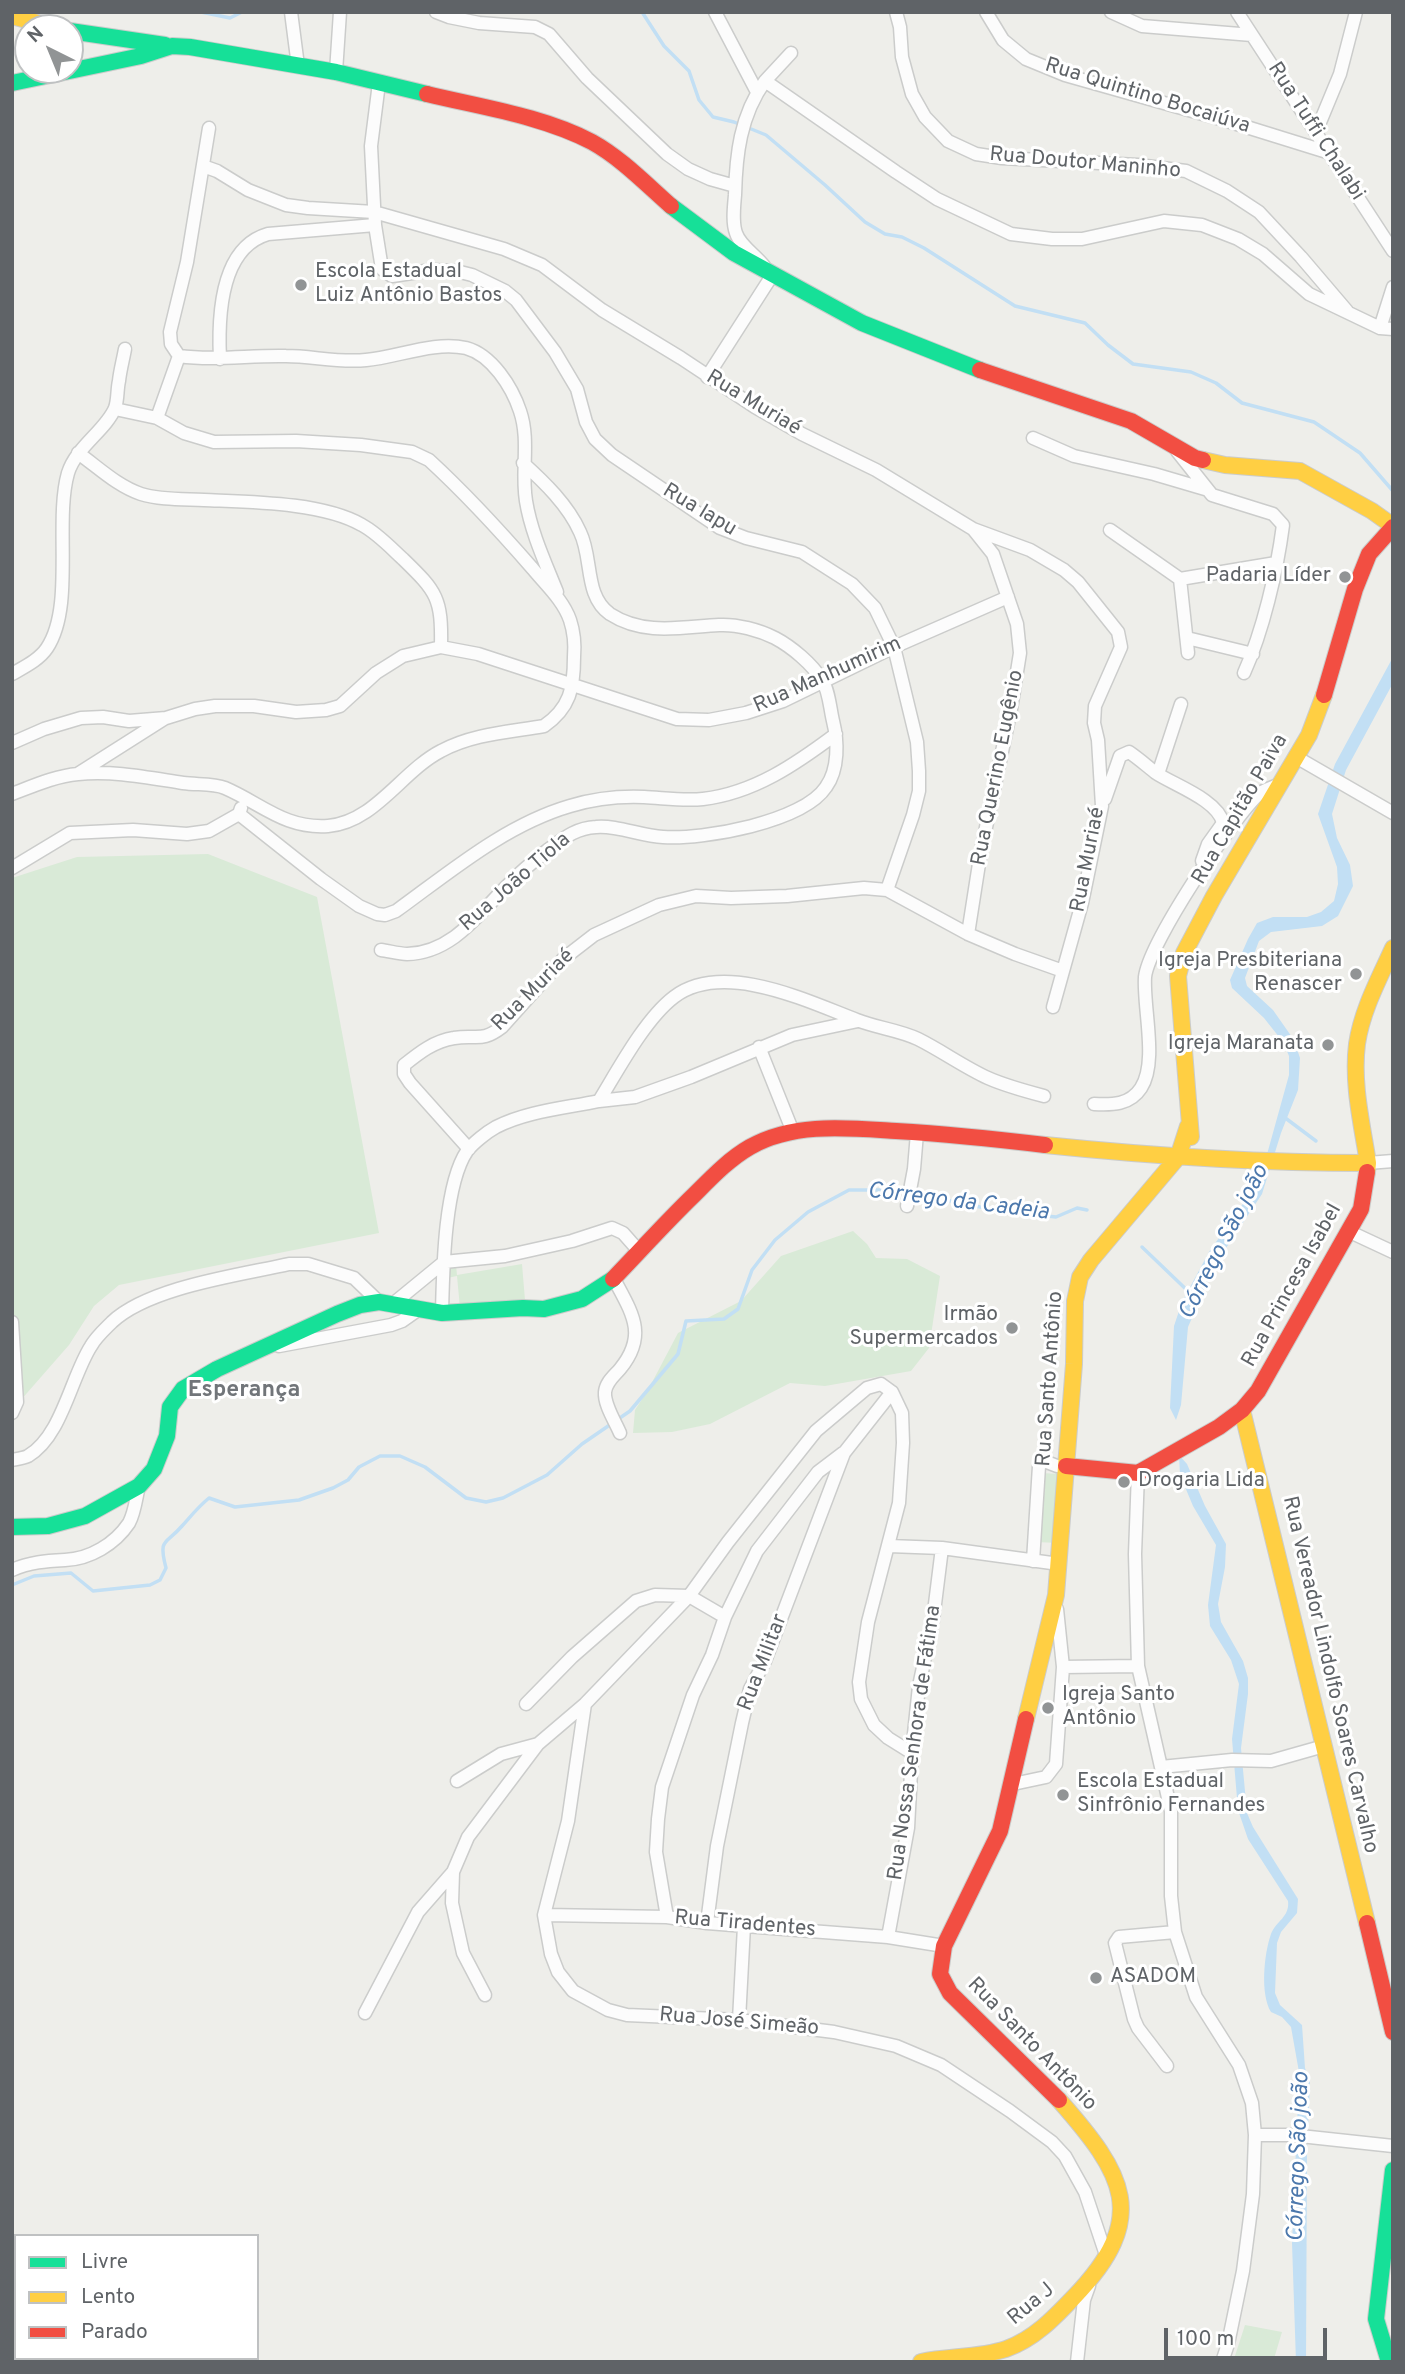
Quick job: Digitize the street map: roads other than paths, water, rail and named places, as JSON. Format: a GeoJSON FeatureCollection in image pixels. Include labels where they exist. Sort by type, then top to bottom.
{"type":"FeatureCollection","features":[{"type":"Feature","properties":{"kind":"street"},"geometry":{"type":"LineString","coordinates":[[292,12],[298,66]]}},
{"type":"Feature","properties":{"kind":"street"},"geometry":{"type":"LineString","coordinates":[[336,72],[340,12]]}},
{"type":"Feature","properties":{"kind":"street"},"geometry":{"type":"LineString","coordinates":[[436,12],[479,23],[535,27],[549,34],[587,78],[667,155],[688,169],[735,186]]}},
{"type":"Feature","properties":{"kind":"street"},"geometry":{"type":"LineString","coordinates":[[715,12],[761,87],[937,199],[1011,234],[1052,239],[1082,239],[1164,221],[1202,225],[1238,239],[1263,254],[1309,295],[1349,314]]}},
{"type":"Feature","properties":{"kind":"street","name":"Rua Doutor Maninho"},"geometry":{"type":"LineString","coordinates":[[896,12],[902,57],[912,94],[925,117],[948,141],[976,153],[1002,158],[1138,164],[1186,171],[1227,191],[1259,212],[1349,314],[1387,328]]}},
{"type":"Feature","properties":{"kind":"street","name":"Rua Quintino Bocaiúva"},"geometry":{"type":"LineString","coordinates":[[986,12],[1003,40],[1026,59],[1065,75],[1327,152]]}},
{"type":"Feature","properties":{"kind":"street"},"geometry":{"type":"LineString","coordinates":[[1111,12],[1142,26],[1252,35]]}},
{"type":"Feature","properties":{"kind":"street","name":"Rua Tuffi Chalabi"},"geometry":{"type":"LineString","coordinates":[[1237,12],[1393,251]]}},
{"type":"Feature","properties":{"kind":"street"},"geometry":{"type":"LineString","coordinates":[[1316,132],[1340,74],[1356,12]]}},
{"type":"Feature","properties":{"kind":"street"},"geometry":{"type":"LineString","coordinates":[[84,34],[242,55],[336,72],[536,120],[582,137],[618,159],[680,214],[734,253],[862,323],[956,362],[1131,421],[1195,458],[1225,465],[1300,471],[1331,486],[1393,526]]}},
{"type":"Feature","properties":{"kind":"street"},"geometry":{"type":"LineString","coordinates":[[12,83],[141,56],[172,46]]}},
{"type":"Feature","properties":{"kind":"street"},"geometry":{"type":"LineString","coordinates":[[771,273],[735,232],[735,160],[739,138],[761,87],[791,53]]}},
{"type":"Feature","properties":{"kind":"street"},"geometry":{"type":"LineString","coordinates":[[374,218],[370,146],[379,83]]}},
{"type":"Feature","properties":{"kind":"street"},"geometry":{"type":"LineString","coordinates":[[179,356],[171,344],[170,332],[187,262],[209,128]]}},
{"type":"Feature","properties":{"kind":"street"},"geometry":{"type":"LineString","coordinates":[[203,166],[217,171],[248,190],[286,205],[374,218]]}},
{"type":"Feature","properties":{"kind":"street"},"geometry":{"type":"LineString","coordinates":[[220,359],[221,301],[232,270],[243,250],[253,239],[268,234],[374,218]]}},
{"type":"Feature","properties":{"kind":"street","name":"Rua Iapu"},"geometry":{"type":"LineString","coordinates":[[374,218],[382,269],[388,275],[432,270],[456,271],[491,283],[516,300],[569,374],[595,439],[612,455],[720,528],[746,538],[803,552],[852,584],[875,608],[894,647],[916,742],[919,792],[887,890]]}},
{"type":"Feature","properties":{"kind":"street","name":"Rua Muriaé"},"geometry":{"type":"LineString","coordinates":[[374,218],[504,249],[542,265],[602,310],[802,434],[876,470],[973,528],[1030,550],[1064,570],[1100,608],[1118,632],[1121,647],[1101,689],[1094,715],[1102,806],[1082,903],[1063,971],[968,934],[887,890],[864,888],[787,896],[731,898],[696,896],[659,905],[594,934],[564,959],[502,1027],[491,1035],[439,1041],[422,1050],[404,1065],[404,1073],[410,1083],[468,1149]]}},
{"type":"Feature","properties":{"kind":"street"},"geometry":{"type":"LineString","coordinates":[[707,377],[771,273]]}},
{"type":"Feature","properties":{"kind":"street"},"geometry":{"type":"LineString","coordinates":[[1387,328],[1393,287]]}},
{"type":"Feature","properties":{"kind":"street"},"geometry":{"type":"LineString","coordinates":[[12,794],[44,782],[78,774],[117,775],[222,787],[279,818],[303,826],[330,826],[352,820],[378,802],[424,762],[459,742],[544,726],[553,720],[565,705],[574,687],[575,642],[570,620],[531,525],[525,500],[523,463],[526,440],[520,409],[509,387],[484,357],[468,349],[437,348],[364,360],[281,355],[220,359],[179,356]]}},
{"type":"Feature","properties":{"kind":"street"},"geometry":{"type":"LineString","coordinates":[[12,674],[32,663],[46,649],[55,628],[60,604],[63,556],[63,492],[69,469],[78,453],[115,409],[125,349]]}},
{"type":"Feature","properties":{"kind":"street"},"geometry":{"type":"LineString","coordinates":[[157,418],[179,356]]}},
{"type":"Feature","properties":{"kind":"street"},"geometry":{"type":"LineString","coordinates":[[115,409],[157,418],[184,433],[214,442],[296,441],[361,445],[412,452],[429,460],[447,476],[561,602]]}},
{"type":"Feature","properties":{"kind":"street"},"geometry":{"type":"LineString","coordinates":[[1033,438],[1074,456],[1206,489],[1224,500],[1273,514],[1279,519],[1283,525],[1276,563],[1253,654],[1244,673]]}},
{"type":"Feature","properties":{"kind":"street"},"geometry":{"type":"LineString","coordinates":[[1174,448],[1206,489]]}},
{"type":"Feature","properties":{"kind":"street"},"geometry":{"type":"LineString","coordinates":[[12,743],[44,729],[81,718],[166,718],[215,706],[254,706],[296,712],[326,710],[340,706],[376,673],[403,656],[441,647],[438,599],[426,583],[384,541],[362,525],[339,515],[298,508],[139,493],[112,478],[78,453]]}},
{"type":"Feature","properties":{"kind":"street"},"geometry":{"type":"LineString","coordinates":[[523,463],[556,498],[581,533],[596,598],[609,613],[631,624],[666,630],[722,625],[749,629],[774,638],[791,648],[823,681]]}},
{"type":"Feature","properties":{"kind":"street","name":"Rua Capitão Paiva"},"geometry":{"type":"LineString","coordinates":[[1188,1126],[1178,976],[1184,953],[1214,896],[1309,735],[1327,686],[1355,589],[1369,554],[1393,526]]}},
{"type":"Feature","properties":{"kind":"street","name":"Rua Querino Eugênio"},"geometry":{"type":"LineString","coordinates":[[968,934],[1020,653],[1017,624],[993,554],[973,528]]}},
{"type":"Feature","properties":{"kind":"street"},"geometry":{"type":"LineString","coordinates":[[1110,530],[1180,579],[1276,563]]}},
{"type":"Feature","properties":{"kind":"street"},"geometry":{"type":"LineString","coordinates":[[1180,579],[1188,653]]}},
{"type":"Feature","properties":{"kind":"street","name":"Rua Manhumirim"},"geometry":{"type":"LineString","coordinates":[[441,647],[478,654],[677,719],[709,720],[746,713],[783,701],[894,647],[1008,597]]}},
{"type":"Feature","properties":{"kind":"street"},"geometry":{"type":"LineString","coordinates":[[1187,638],[1253,654]]}},
{"type":"Feature","properties":{"kind":"street","name":"Rua João Tiola"},"geometry":{"type":"LineString","coordinates":[[381,950],[408,954],[435,948],[453,938],[470,925],[509,883],[544,853],[570,833],[582,828],[599,826],[664,838],[723,833],[788,813],[811,802],[826,789],[834,771],[836,734],[823,681]]}},
{"type":"Feature","properties":{"kind":"street"},"geometry":{"type":"LineString","coordinates":[[1158,774],[1181,704]]}},
{"type":"Feature","properties":{"kind":"street"},"geometry":{"type":"LineString","coordinates":[[78,774],[166,718]]}},
{"type":"Feature","properties":{"kind":"street"},"geometry":{"type":"LineString","coordinates":[[239,814],[359,906],[385,915],[396,911],[528,821],[573,805],[608,799],[642,797],[683,800],[719,796],[787,770],[836,734]]}},
{"type":"Feature","properties":{"kind":"street"},"geometry":{"type":"LineString","coordinates":[[1102,806],[1122,754],[1129,752],[1158,774],[1202,799],[1222,816],[1223,823],[1208,844],[1197,877]]}},
{"type":"Feature","properties":{"kind":"street"},"geometry":{"type":"LineString","coordinates":[[1296,757],[1393,813]]}},
{"type":"Feature","properties":{"kind":"street"},"geometry":{"type":"LineString","coordinates":[[1094,1104],[1114,1105],[1128,1101],[1141,1089],[1148,1057],[1145,976],[1149,961],[1168,923],[1197,877],[1258,795],[1280,784]]}},
{"type":"Feature","properties":{"kind":"street"},"geometry":{"type":"LineString","coordinates":[[12,868],[69,833],[133,830],[187,834],[209,831],[239,814],[243,797]]}},
{"type":"Feature","properties":{"kind":"street","name":"Rua Princesa Isabel"},"geometry":{"type":"LineString","coordinates":[[1138,1473],[1199,1440],[1242,1410],[1258,1391],[1361,1209],[1363,1164],[1356,1084],[1357,1045],[1365,1011],[1393,948]]}},
{"type":"Feature","properties":{"kind":"street"},"geometry":{"type":"LineString","coordinates":[[1053,1007],[1063,971]]}},
{"type":"Feature","properties":{"kind":"street"},"geometry":{"type":"LineString","coordinates":[[599,1101],[650,1022],[674,997],[693,986],[723,983],[750,984],[781,991],[858,1021],[915,1038],[987,1078],[1044,1096]]}},
{"type":"Feature","properties":{"kind":"street"},"geometry":{"type":"LineString","coordinates":[[442,1313],[444,1262],[456,1175],[468,1149],[495,1128],[526,1116],[599,1101],[635,1097],[792,1035],[858,1021]]}},
{"type":"Feature","properties":{"kind":"street"},"geometry":{"type":"LineString","coordinates":[[759,1047],[793,1132]]}},
{"type":"Feature","properties":{"kind":"street"},"geometry":{"type":"LineString","coordinates":[[1178,1157],[1188,1126]]}},
{"type":"Feature","properties":{"kind":"street"},"geometry":{"type":"LineString","coordinates":[[1188,1126],[1196,1158]]}},
{"type":"Feature","properties":{"kind":"street"},"geometry":{"type":"LineString","coordinates":[[12,1527],[48,1526],[85,1516],[139,1486],[154,1469],[167,1436],[170,1407],[183,1389],[217,1369],[337,1314],[360,1305],[387,1303],[442,1313],[523,1307],[544,1309],[564,1306],[582,1299],[614,1279],[638,1250],[721,1168],[750,1147],[769,1138],[793,1132],[841,1128],[917,1132],[1079,1150],[1178,1157],[1287,1163],[1363,1164],[1393,1161]]}},
{"type":"Feature","properties":{"kind":"street"},"geometry":{"type":"LineString","coordinates":[[907,1202],[914,1170],[917,1132]]}},
{"type":"Feature","properties":{"kind":"street","name":"Rua Santo Antônio"},"geometry":{"type":"LineString","coordinates":[[1106,2255],[1119,2231],[1122,2217],[1118,2188],[1108,2165],[1067,2109],[950,1993],[940,1974],[944,1946],[1000,1831],[1056,1595],[1074,1364],[1075,1301],[1080,1277],[1091,1260],[1178,1157]]}},
{"type":"Feature","properties":{"kind":"street"},"geometry":{"type":"LineString","coordinates":[[387,1303],[444,1262],[516,1254],[612,1228],[623,1233],[638,1250]]}},
{"type":"Feature","properties":{"kind":"street"},"geometry":{"type":"LineString","coordinates":[[1349,1231],[1393,1252]]}},
{"type":"Feature","properties":{"kind":"street"},"geometry":{"type":"LineString","coordinates":[[12,1460],[28,1456],[47,1437],[60,1416],[92,1345],[114,1320],[135,1306],[168,1292],[289,1264],[308,1264],[354,1278],[387,1303]]}},
{"type":"Feature","properties":{"kind":"street"},"geometry":{"type":"LineString","coordinates":[[614,1279],[633,1314],[635,1346],[606,1388],[606,1400],[618,1429]]}},
{"type":"Feature","properties":{"kind":"street"},"geometry":{"type":"LineString","coordinates":[[265,1348],[391,1325],[419,1309]]}},
{"type":"Feature","properties":{"kind":"street"},"geometry":{"type":"LineString","coordinates":[[12,1322],[18,1402],[12,1413]]}},
{"type":"Feature","properties":{"kind":"street"},"geometry":{"type":"LineString","coordinates":[[365,2013],[418,1912],[453,1872],[468,1837],[538,1744],[585,1704],[690,1596],[728,1542],[816,1431],[867,1388],[881,1384],[886,1385],[892,1392],[902,1413],[899,1503],[868,1622],[859,1682],[861,1699],[874,1725],[888,1738],[912,1753]]}},
{"type":"Feature","properties":{"kind":"street"},"geometry":{"type":"LineString","coordinates":[[667,1917],[656,1852],[662,1787],[693,1695],[725,1617],[757,1551],[787,1510],[818,1472],[844,1453],[892,1392]]}},
{"type":"Feature","properties":{"kind":"street","name":"Rua Vereador Lindolfo Soares Carvalho"},"geometry":{"type":"LineString","coordinates":[[1242,1410],[1258,1465],[1393,2032]]}},
{"type":"Feature","properties":{"kind":"street","name":"Rua Militar"},"geometry":{"type":"LineString","coordinates":[[707,1923],[717,1846],[750,1689],[765,1661],[844,1453]]}},
{"type":"Feature","properties":{"kind":"street"},"geometry":{"type":"LineString","coordinates":[[1033,1561],[1039,1466],[1044,1461],[1057,1466],[1138,1473],[1135,1554],[1138,1666],[1171,1811],[1171,1896],[1175,1932],[1196,1997],[1239,2066],[1252,2103],[1255,2134],[1253,2194],[1243,2272],[1222,2362]]}},
{"type":"Feature","properties":{"kind":"street"},"geometry":{"type":"LineString","coordinates":[[12,1570],[51,1559],[66,1560],[94,1554],[115,1539],[130,1522],[139,1486]]}},
{"type":"Feature","properties":{"kind":"street"},"geometry":{"type":"LineString","coordinates":[[889,1546],[942,1548],[1059,1563]]}},
{"type":"Feature","properties":{"kind":"street","name":"Rua Nossa Senhora de Fátima"},"geometry":{"type":"LineString","coordinates":[[888,1937],[908,1828],[919,1686],[933,1620],[942,1548]]}},
{"type":"Feature","properties":{"kind":"street"},"geometry":{"type":"LineString","coordinates":[[526,1704],[572,1657],[636,1601],[654,1595],[690,1596],[725,1617]]}},
{"type":"Feature","properties":{"kind":"street","name":"Rua Santo Antônio"},"geometry":{"type":"LineString","coordinates":[[1013,1784],[1046,1776],[1056,1764],[1063,1667],[1056,1595]]}},
{"type":"Feature","properties":{"kind":"street"},"geometry":{"type":"LineString","coordinates":[[1063,1667],[1138,1666]]}},
{"type":"Feature","properties":{"kind":"street","name":"Rua José Simeão"},"geometry":{"type":"LineString","coordinates":[[585,1704],[568,1821],[544,1915],[551,1954],[558,1972],[573,1991],[608,2010],[627,2015],[739,2020],[834,2032],[897,2046],[941,2065],[1010,2110],[1065,2156],[1086,2192],[1106,2255]]}},
{"type":"Feature","properties":{"kind":"street"},"geometry":{"type":"LineString","coordinates":[[457,1781],[501,1754],[538,1744]]}},
{"type":"Feature","properties":{"kind":"street"},"geometry":{"type":"LineString","coordinates":[[1161,1767],[1283,1759],[1324,1746]]}},
{"type":"Feature","properties":{"kind":"street"},"geometry":{"type":"LineString","coordinates":[[453,1872],[452,1902],[463,1953],[485,1995]]}},
{"type":"Feature","properties":{"kind":"street","name":"Rua Tiradentes"},"geometry":{"type":"LineString","coordinates":[[544,1915],[667,1917],[707,1923],[888,1937],[944,1946]]}},
{"type":"Feature","properties":{"kind":"street"},"geometry":{"type":"LineString","coordinates":[[739,2020],[744,1926]]}},
{"type":"Feature","properties":{"kind":"street"},"geometry":{"type":"LineString","coordinates":[[1167,2066],[1134,2019],[1115,1942],[1119,1937],[1175,1932]]}},
{"type":"Feature","properties":{"kind":"street"},"geometry":{"type":"LineString","coordinates":[[1255,2134],[1291,2135],[1393,2146]]}},
{"type":"Feature","properties":{"kind":"street"},"geometry":{"type":"LineString","coordinates":[[1389,2362],[1377,2319],[1393,2170]]}},
{"type":"Feature","properties":{"kind":"street","name":"Rua J"},"geometry":{"type":"LineString","coordinates":[[922,2362],[1003,2351],[1022,2343],[1041,2330],[1091,2279],[1106,2255]]}},
{"type":"Feature","properties":{"kind":"street"},"geometry":{"type":"LineString","coordinates":[[1077,2362],[1084,2301],[1091,2279]]}},
{"type":"Feature","properties":{"kind":"water","name":"Córrego São joão"},"geometry":{"type":"Polygon","coordinates":[[[1393,657],[1393,683],[1346,770],[1332,814],[1337,838],[1350,865],[1353,886],[1338,916],[1322,926],[1271,932],[1259,941],[1245,978],[1247,986],[1273,1010],[1294,1040],[1300,1058],[1298,1090],[1262,1194],[1216,1263],[1188,1327],[1181,1405],[1176,1420],[1170,1408],[1174,1326],[1182,1302],[1209,1252],[1258,1178],[1289,1075],[1289,1056],[1283,1042],[1264,1018],[1232,988],[1230,980],[1257,923],[1273,917],[1307,917],[1321,912],[1334,901],[1338,884],[1337,867],[1318,814],[1335,764],[1393,657]]]}},
{"type":"Feature","properties":{"kind":"water","name":"Córrego São joão"},"geometry":{"type":"Polygon","coordinates":[[[1179,1455],[1187,1464],[1205,1506],[1226,1544],[1218,1604],[1221,1622],[1243,1661],[1248,1678],[1241,1748],[1247,1813],[1298,1899],[1297,1913],[1281,1932],[1277,1943],[1275,1993],[1280,2005],[1302,2025],[1305,2068],[1310,2082],[1306,2362],[1296,2362],[1292,2243],[1298,2102],[1302,2089],[1291,2027],[1282,2017],[1271,2012],[1264,1985],[1271,1934],[1285,1915],[1288,1901],[1248,1839],[1238,1810],[1232,1739],[1239,1684],[1231,1660],[1210,1626],[1208,1605],[1216,1545],[1193,1506],[1180,1475],[1179,1455]]]}},
{"type":"Feature","properties":{"kind":"waterway"},"geometry":{"type":"LineString","coordinates":[[105,12],[165,12]]}},
{"type":"Feature","properties":{"kind":"waterway"},"geometry":{"type":"LineString","coordinates":[[201,12],[230,18],[242,12]]}},
{"type":"Feature","properties":{"kind":"waterway"},"geometry":{"type":"LineString","coordinates":[[642,12],[664,46],[689,71],[699,100],[713,117],[766,135],[865,222],[885,234],[902,237],[924,248],[1015,306],[1085,323],[1133,364],[1191,372],[1216,383],[1242,403],[1314,422],[1360,453],[1393,491]]}},
{"type":"Feature","properties":{"kind":"waterway"},"geometry":{"type":"LineString","coordinates":[[1284,1117],[1316,1141]]}},
{"type":"Feature","properties":{"kind":"waterway","name":"Córrego da Cadeia"},"geometry":{"type":"LineString","coordinates":[[12,1585],[34,1576],[71,1573],[93,1591],[150,1585],[160,1580],[166,1568],[163,1551],[165,1542],[209,1498],[235,1507],[299,1500],[348,1480],[359,1467],[380,1456],[400,1456],[425,1467],[466,1498],[486,1502],[503,1498],[547,1475],[582,1444],[630,1411],[678,1354],[686,1321],[724,1319],[738,1309],[752,1270],[775,1240],[808,1212],[849,1190],[896,1190],[1000,1211],[1056,1217],[1077,1208],[1087,1210]]}},
{"type":"Feature","properties":{"kind":"waterway","name":"Córrego da Cadeia"},"geometry":{"type":"LineString","coordinates":[[1142,1247],[1191,1294]]}},
{"type":"Feature","properties":{"kind":"place","name":"Escola Estadual Luiz Antônio Bastos"},"geometry":{"type":"Point","coordinates":[301,285]}},
{"type":"Feature","properties":{"kind":"place","name":"Padaria Líder"},"geometry":{"type":"Point","coordinates":[1345,577]}},
{"type":"Feature","properties":{"kind":"place","name":"Igreja Presbiteriana Renascer"},"geometry":{"type":"Point","coordinates":[1356,974]}},
{"type":"Feature","properties":{"kind":"place","name":"Igreja Maranata"},"geometry":{"type":"Point","coordinates":[1328,1045]}},
{"type":"Feature","properties":{"kind":"place","name":"Irmão Supermercados"},"geometry":{"type":"Point","coordinates":[1012,1328]}},
{"type":"Feature","properties":{"kind":"place","name":"Drogaria Lida"},"geometry":{"type":"Point","coordinates":[1124,1482]}},
{"type":"Feature","properties":{"kind":"place","name":"Igreja Santo Antônio"},"geometry":{"type":"Point","coordinates":[1048,1708]}},
{"type":"Feature","properties":{"kind":"place","name":"Escola Estadual Sinfrônio Fernandes"},"geometry":{"type":"Point","coordinates":[1063,1795]}},
{"type":"Feature","properties":{"kind":"place","name":"ASADOM"},"geometry":{"type":"Point","coordinates":[1096,1978]}},
{"type":"Feature","properties":{"kind":"district","name":"Esperança"},"geometry":{"type":"Point","coordinates":[244,1391]}}]}
